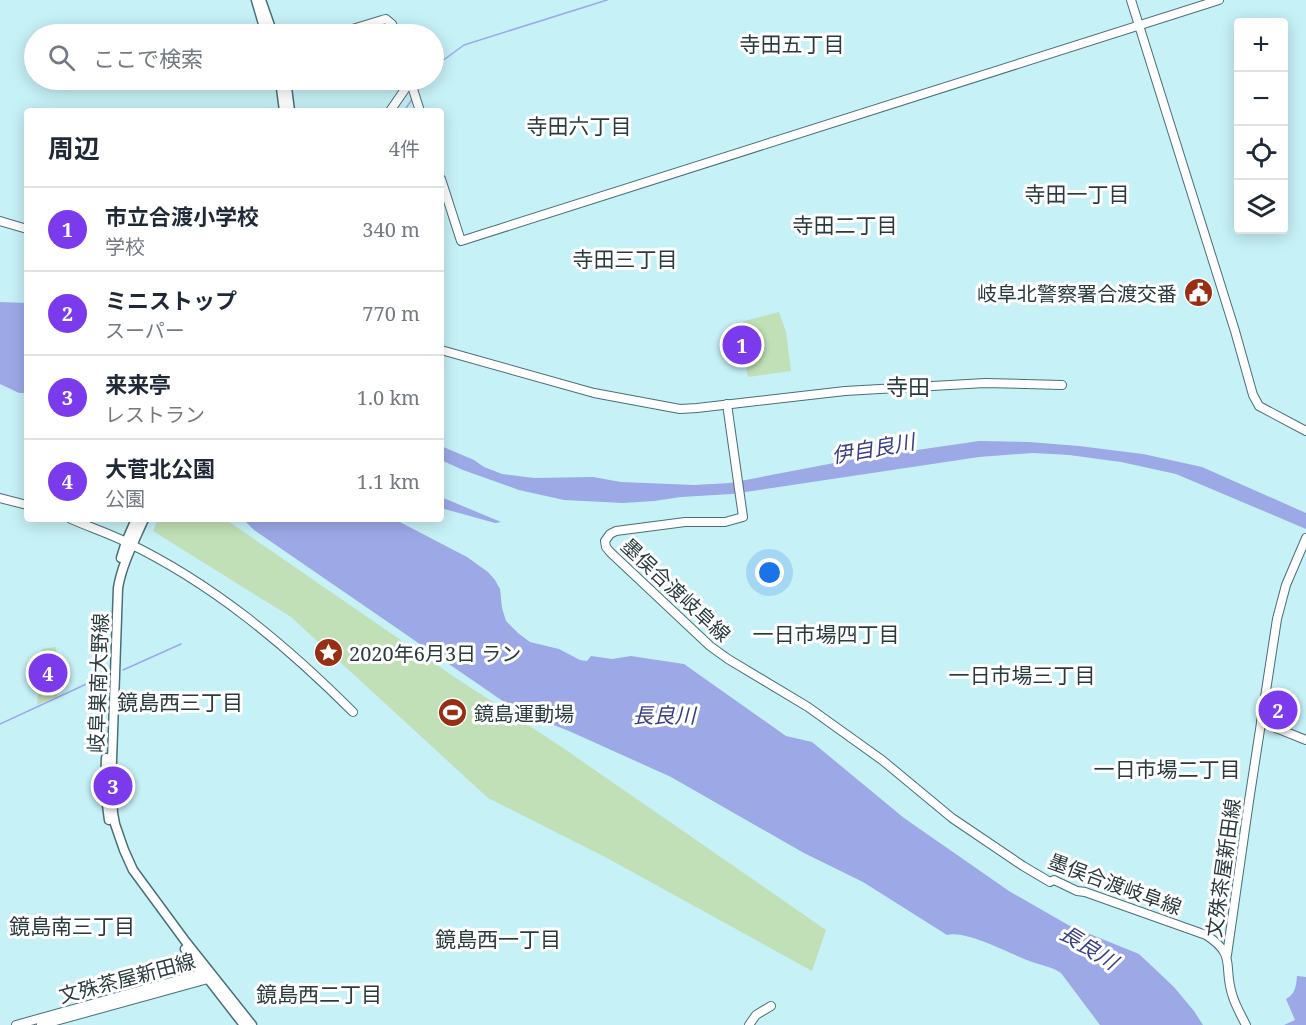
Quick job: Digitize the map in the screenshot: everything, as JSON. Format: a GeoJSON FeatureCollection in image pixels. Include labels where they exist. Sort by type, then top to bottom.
{"type":"FeatureCollection","features":[{"type":"Feature","properties":{"kind":"main road"},"geometry":{"type":"LineString","coordinates":[[256,0],[263,24]]}},
{"type":"Feature","properties":{"kind":"main road"},"geometry":{"type":"LineString","coordinates":[[261,0],[269,24]]}},
{"type":"Feature","properties":{"kind":"main road"},"geometry":{"type":"LineString","coordinates":[[1131,0],[1235,330],[1253,395],[1259,406],[1306,431]]}},
{"type":"Feature","properties":{"kind":"main road"},"geometry":{"type":"LineString","coordinates":[[444,188],[461,241],[1219,0]]}},
{"type":"Feature","properties":{"kind":"main road"},"geometry":{"type":"LineString","coordinates":[[369,24],[386,19],[392,24]]}},
{"type":"Feature","properties":{"kind":"main road"},"geometry":{"type":"LineString","coordinates":[[281,90],[284,108]]}},
{"type":"Feature","properties":{"kind":"main road"},"geometry":{"type":"LineString","coordinates":[[287,90],[290,108]]}},
{"type":"Feature","properties":{"kind":"main road"},"geometry":{"type":"LineString","coordinates":[[392,108],[405,90]]}},
{"type":"Feature","properties":{"kind":"main road"},"geometry":{"type":"LineString","coordinates":[[412,90],[419,108]]}},
{"type":"Feature","properties":{"kind":"main road"},"geometry":{"type":"LineString","coordinates":[[0,221],[24,228]]}},
{"type":"Feature","properties":{"kind":"main road"},"geometry":{"type":"LineString","coordinates":[[444,351],[594,393],[680,409],[728,407],[845,391],[985,383],[1062,385]]}},
{"type":"Feature","properties":{"kind":"main road","name":"墨俣合渡岐阜線"},"geometry":{"type":"LineString","coordinates":[[728,407],[743,517],[725,522],[685,522],[616,531],[606,537],[606,547],[710,646],[808,707],[882,760],[952,818],[1023,866],[1050,882],[1054,880],[1077,891],[1206,934],[1222,947],[1227,957]]}},
{"type":"Feature","properties":{"kind":"main road"},"geometry":{"type":"LineString","coordinates":[[0,498],[24,504]]}},
{"type":"Feature","properties":{"kind":"main road"},"geometry":{"type":"LineString","coordinates":[[80,522],[131,540],[185,575],[269,634],[353,712]]}},
{"type":"Feature","properties":{"kind":"main road","name":"岐阜巣南大野線"},"geometry":{"type":"LineString","coordinates":[[135,522],[114,589],[113,670],[105,790],[106,807],[112,834],[121,857],[135,881],[244,1025]]}},
{"type":"Feature","properties":{"kind":"main road","name":"岐阜巣南大野線"},"geometry":{"type":"LineString","coordinates":[[131,540],[142,522]]}},
{"type":"Feature","properties":{"kind":"main road","name":"文殊茶屋新田線"},"geometry":{"type":"LineString","coordinates":[[1227,957],[1280,604],[1306,538]]}},
{"type":"Feature","properties":{"kind":"main road"},"geometry":{"type":"LineString","coordinates":[[1261,722],[1306,740]]}},
{"type":"Feature","properties":{"kind":"main road"},"geometry":{"type":"LineString","coordinates":[[1227,957],[1232,993],[1245,1025]]}},
{"type":"Feature","properties":{"kind":"main road","name":"岐阜巣南大野線"},"geometry":{"type":"LineString","coordinates":[[208,975],[252,1025]]}},
{"type":"Feature","properties":{"kind":"main road","name":"文殊茶屋新田線"},"geometry":{"type":"LineString","coordinates":[[16,1025],[208,975]]}},
{"type":"Feature","properties":{"kind":"main road","name":"文殊茶屋新田線"},"geometry":{"type":"LineString","coordinates":[[41,1025],[208,975]]}},
{"type":"Feature","properties":{"kind":"main road"},"geometry":{"type":"LineString","coordinates":[[749,1025],[756,1015],[771,1006]]}},
{"type":"Feature","properties":{"kind":"green space"},"geometry":{"type":"Polygon","coordinates":[[[779,312],[786,332],[791,371],[748,377],[737,323],[779,312]]]}},
{"type":"Feature","properties":{"kind":"green space","name":"鏡島運動場"},"geometry":{"type":"Polygon","coordinates":[[[157,522],[229,522],[826,930],[812,971],[607,858],[488,798],[291,617],[153,531],[157,522]]]}},
{"type":"Feature","properties":{"kind":"green space"},"geometry":{"type":"Polygon","coordinates":[[[56,647],[58,696],[37,705],[42,649],[56,647]]]}},
{"type":"Feature","properties":{"kind":"water"},"geometry":{"type":"Polygon","coordinates":[[[0,302],[24,303],[24,393],[0,384],[0,302]]]}},
{"type":"Feature","properties":{"kind":"water"},"geometry":{"type":"Polygon","coordinates":[[[979,441],[1029,442],[1143,454],[1202,467],[1306,513],[1306,529],[1176,474],[1121,462],[1069,455],[1033,453],[979,457],[732,494],[623,503],[564,500],[519,490],[444,461],[444,447],[502,474],[534,478],[593,477],[621,482],[694,485],[730,483],[855,459],[979,441]]]}},
{"type":"Feature","properties":{"kind":"water"},"geometry":{"type":"Polygon","coordinates":[[[444,498],[501,522],[495,523],[444,509],[444,498]]]}},
{"type":"Feature","properties":{"kind":"water","name":"長良川"},"geometry":{"type":"Polygon","coordinates":[[[246,522],[400,522],[467,557],[488,572],[500,589],[506,621],[530,642],[559,649],[580,660],[587,661],[591,656],[612,659],[631,656],[684,664],[786,736],[812,742],[904,818],[1009,891],[1070,926],[1139,954],[1174,987],[1203,1025],[1100,1025],[1058,971],[967,936],[947,935],[863,882],[804,853],[671,777],[516,710],[254,530],[246,522]]]}},
{"type":"Feature","properties":{"kind":"water"},"geometry":{"type":"Polygon","coordinates":[[[1297,976],[1306,977],[1306,1025],[1284,1025],[1295,1020],[1286,999],[1295,990],[1297,976]]]}},
{"type":"Feature","properties":{"kind":"waterway"},"geometry":{"type":"LineString","coordinates":[[444,60],[464,45],[607,0]]}},
{"type":"Feature","properties":{"kind":"waterway"},"geometry":{"type":"LineString","coordinates":[[406,108],[413,98]]}},
{"type":"Feature","properties":{"kind":"waterway"},"geometry":{"type":"LineString","coordinates":[[123,670],[181,644]]}},
{"type":"Feature","properties":{"kind":"waterway"},"geometry":{"type":"LineString","coordinates":[[0,724],[98,680]]}},
{"type":"Feature","properties":{"kind":"place","name":"岐阜北警察署合渡交番"},"geometry":{"type":"Point","coordinates":[1198,293]}},
{"type":"Feature","properties":{"kind":"place","name":"市立合渡小学校"},"geometry":{"type":"Point","coordinates":[742,345]}},
{"type":"Feature","properties":{"kind":"place","name":"2020年6月3日 ラン"},"geometry":{"type":"Point","coordinates":[328,653]}},
{"type":"Feature","properties":{"kind":"place","name":"大菅北公園"},"geometry":{"type":"Point","coordinates":[48,673]}},
{"type":"Feature","properties":{"kind":"place","name":"ミニストップ"},"geometry":{"type":"Point","coordinates":[1278,710]}},
{"type":"Feature","properties":{"kind":"place","name":"鏡島運動場"},"geometry":{"type":"Point","coordinates":[453,713]}},
{"type":"Feature","properties":{"kind":"place","name":"来来亭"},"geometry":{"type":"Point","coordinates":[113,786]}},
{"type":"Feature","properties":{"kind":"district","name":"寺田五丁目"},"geometry":{"type":"Point","coordinates":[792,44]}},
{"type":"Feature","properties":{"kind":"district","name":"寺田六丁目"},"geometry":{"type":"Point","coordinates":[579,126]}},
{"type":"Feature","properties":{"kind":"district","name":"寺田一丁目"},"geometry":{"type":"Point","coordinates":[1077,194]}},
{"type":"Feature","properties":{"kind":"district","name":"寺田二丁目"},"geometry":{"type":"Point","coordinates":[845,225]}},
{"type":"Feature","properties":{"kind":"district","name":"寺田三丁目"},"geometry":{"type":"Point","coordinates":[625,259]}},
{"type":"Feature","properties":{"kind":"district","name":"寺田"},"geometry":{"type":"Point","coordinates":[908,386]}},
{"type":"Feature","properties":{"kind":"district","name":"一日市場四丁目"},"geometry":{"type":"Point","coordinates":[826,634]}},
{"type":"Feature","properties":{"kind":"district","name":"一日市場三丁目"},"geometry":{"type":"Point","coordinates":[1022,675]}},
{"type":"Feature","properties":{"kind":"district","name":"鏡島西三丁目"},"geometry":{"type":"Point","coordinates":[180,702]}},
{"type":"Feature","properties":{"kind":"district","name":"一日市場二丁目"},"geometry":{"type":"Point","coordinates":[1167,769]}},
{"type":"Feature","properties":{"kind":"district","name":"鏡島南三丁目"},"geometry":{"type":"Point","coordinates":[72,926]}},
{"type":"Feature","properties":{"kind":"district","name":"鏡島西一丁目"},"geometry":{"type":"Point","coordinates":[498,939]}},
{"type":"Feature","properties":{"kind":"district","name":"鏡島西二丁目"},"geometry":{"type":"Point","coordinates":[319,994]}},
{"type":"Feature","properties":{"kind":"water label","name":"伊自良川"},"geometry":{"type":"Point","coordinates":[873,448]}}]}
